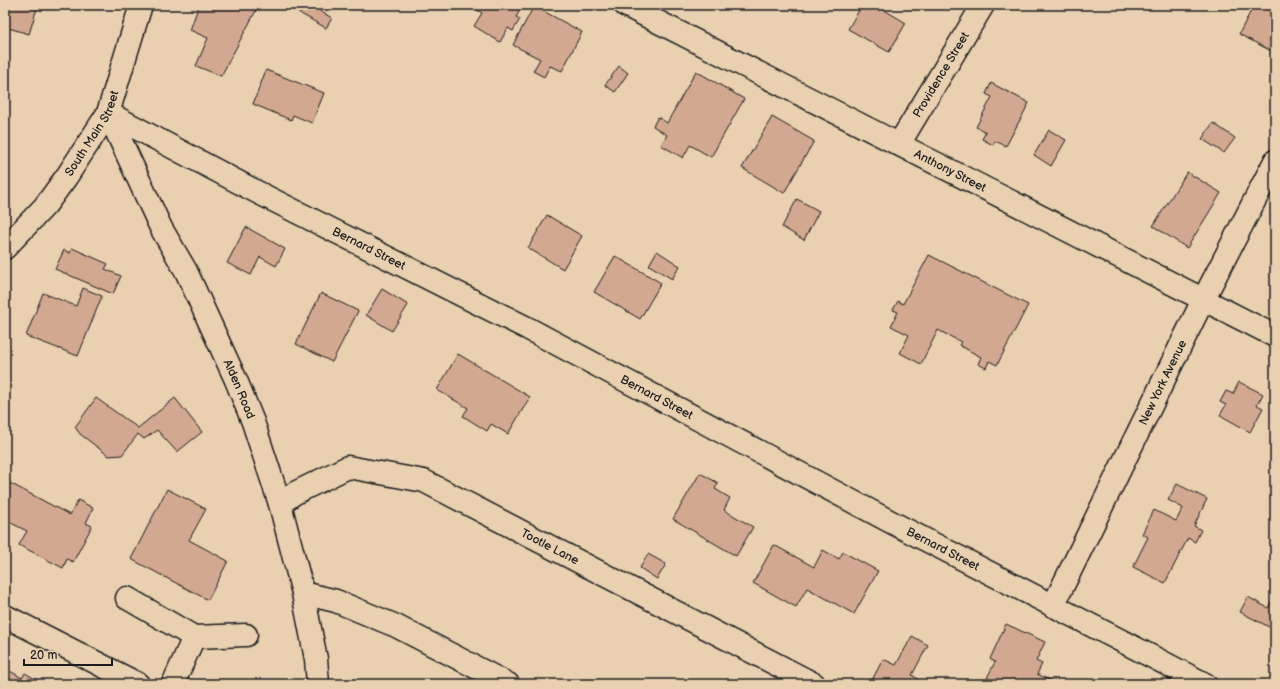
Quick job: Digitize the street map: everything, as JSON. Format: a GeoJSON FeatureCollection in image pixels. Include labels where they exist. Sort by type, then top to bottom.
{"type":"FeatureCollection","features":[{"type":"Feature","properties":{"kind":"street","name":"South Main Street"},"geometry":{"type":"LineString","coordinates":[[8,245],[45,206],[67,176],[108,113],[141,5]]}},
{"type":"Feature","properties":{"kind":"street","name":"Anthony Street"},"geometry":{"type":"LineString","coordinates":[[625,5],[1275,336]]}},
{"type":"Feature","properties":{"kind":"street","name":"Providence Street"},"geometry":{"type":"LineString","coordinates":[[899,144],[983,5]]}},
{"type":"Feature","properties":{"kind":"street","name":"Alden Road"},"geometry":{"type":"LineString","coordinates":[[108,113],[161,228],[186,271],[236,380],[253,422],[280,504],[303,593],[316,659],[318,684]]}},
{"type":"Feature","properties":{"kind":"street","name":"Bernard Street"},"geometry":{"type":"LineString","coordinates":[[108,113],[257,192],[527,328],[886,519],[1205,684]]}},
{"type":"Feature","properties":{"kind":"street","name":"New York Avenue"},"geometry":{"type":"LineString","coordinates":[[1053,606],[1203,300],[1275,161]]}},
{"type":"Feature","properties":{"kind":"street","name":"Tootle Lane"},"geometry":{"type":"LineString","coordinates":[[280,504],[295,493],[348,467],[424,481],[814,684]]}},
{"type":"Feature","properties":{"kind":"street"},"geometry":{"type":"LineString","coordinates":[[303,593],[336,601],[396,626],[508,684]]}},
{"type":"Feature","properties":{"kind":"street"},"geometry":{"type":"LineString","coordinates":[[127,598],[194,637],[246,635]]}},
{"type":"Feature","properties":{"kind":"street"},"geometry":{"type":"LineString","coordinates":[[5,616],[138,684]]}},
{"type":"Feature","properties":{"kind":"street"},"geometry":{"type":"LineString","coordinates":[[173,684],[194,637]]}},
{"type":"Feature","properties":{"kind":"building"},"geometry":{"type":"Polygon","coordinates":[[[5,5],[38,5],[29,34],[5,27],[5,5]]]}},
{"type":"Feature","properties":{"kind":"building"},"geometry":{"type":"Polygon","coordinates":[[[199,5],[259,5],[221,76],[196,66],[208,38],[190,30],[199,5]]]}},
{"type":"Feature","properties":{"kind":"building"},"geometry":{"type":"Polygon","coordinates":[[[285,5],[314,5],[313,7],[332,18],[326,28],[285,5]]]}},
{"type":"Feature","properties":{"kind":"building"},"geometry":{"type":"Polygon","coordinates":[[[480,5],[523,5],[516,17],[520,19],[513,31],[508,28],[500,42],[474,26],[482,13],[477,10],[480,5]]]}},
{"type":"Feature","properties":{"kind":"building"},"geometry":{"type":"Polygon","coordinates":[[[862,5],[876,5],[906,23],[889,52],[848,29],[862,5]]]}},
{"type":"Feature","properties":{"kind":"building"},"geometry":{"type":"Polygon","coordinates":[[[1254,5],[1275,5],[1275,53],[1239,34],[1254,5]]]}},
{"type":"Feature","properties":{"kind":"building"},"geometry":{"type":"Polygon","coordinates":[[[534,6],[582,32],[562,71],[550,66],[544,77],[533,71],[540,59],[513,45],[534,6]]]}},
{"type":"Feature","properties":{"kind":"building"},"geometry":{"type":"Polygon","coordinates":[[[619,66],[628,73],[615,92],[605,85],[619,66]]]}},
{"type":"Feature","properties":{"kind":"building"},"geometry":{"type":"Polygon","coordinates":[[[266,70],[324,93],[312,123],[293,115],[291,120],[253,104],[266,70]]]}},
{"type":"Feature","properties":{"kind":"building"},"geometry":{"type":"Polygon","coordinates":[[[696,71],[744,99],[711,157],[690,145],[683,158],[661,145],[667,135],[653,126],[658,117],[667,123],[696,71]]]}},
{"type":"Feature","properties":{"kind":"building"},"geometry":{"type":"Polygon","coordinates":[[[991,83],[1029,103],[1006,146],[995,141],[993,145],[982,139],[986,132],[976,127],[992,97],[986,94],[991,83]]]}},
{"type":"Feature","properties":{"kind":"building"},"geometry":{"type":"Polygon","coordinates":[[[772,117],[814,141],[784,193],[742,168],[772,117]]]}},
{"type":"Feature","properties":{"kind":"building"},"geometry":{"type":"Polygon","coordinates":[[[1213,123],[1235,138],[1224,153],[1202,139],[1213,123]]]}},
{"type":"Feature","properties":{"kind":"building"},"geometry":{"type":"Polygon","coordinates":[[[1049,130],[1066,140],[1051,166],[1034,155],[1049,130]]]}},
{"type":"Feature","properties":{"kind":"building"},"geometry":{"type":"Polygon","coordinates":[[[1187,172],[1221,193],[1187,248],[1153,226],[1187,172]]]}},
{"type":"Feature","properties":{"kind":"building"},"geometry":{"type":"Polygon","coordinates":[[[797,199],[819,211],[804,240],[782,227],[797,199]]]}},
{"type":"Feature","properties":{"kind":"building"},"geometry":{"type":"Polygon","coordinates":[[[547,215],[582,236],[563,269],[528,248],[547,215]]]}},
{"type":"Feature","properties":{"kind":"building"},"geometry":{"type":"Polygon","coordinates":[[[246,227],[285,249],[276,266],[260,257],[251,275],[227,263],[246,227]]]}},
{"type":"Feature","properties":{"kind":"building"},"geometry":{"type":"Polygon","coordinates":[[[72,248],[108,264],[105,269],[121,276],[113,294],[55,269],[64,250],[70,253],[72,248]]]}},
{"type":"Feature","properties":{"kind":"building"},"geometry":{"type":"Polygon","coordinates":[[[657,251],[680,266],[672,279],[649,265],[657,251]]]}},
{"type":"Feature","properties":{"kind":"building"},"geometry":{"type":"Polygon","coordinates":[[[929,255],[1028,305],[997,365],[989,361],[986,368],[978,364],[981,357],[959,345],[961,342],[938,330],[921,364],[900,353],[909,335],[891,326],[898,312],[893,310],[898,301],[903,304],[929,255]]]}},
{"type":"Feature","properties":{"kind":"building"},"geometry":{"type":"Polygon","coordinates":[[[615,256],[661,283],[640,319],[594,292],[615,256]]]}},
{"type":"Feature","properties":{"kind":"building"},"geometry":{"type":"Polygon","coordinates":[[[83,288],[102,296],[78,356],[26,336],[43,293],[76,306],[83,288]]]}},
{"type":"Feature","properties":{"kind":"building"},"geometry":{"type":"Polygon","coordinates":[[[382,289],[408,305],[392,331],[366,315],[382,289]]]}},
{"type":"Feature","properties":{"kind":"building"},"geometry":{"type":"Polygon","coordinates":[[[321,293],[358,311],[332,362],[296,344],[321,293]]]}},
{"type":"Feature","properties":{"kind":"building"},"geometry":{"type":"Polygon","coordinates":[[[458,354],[530,397],[508,434],[491,424],[487,431],[463,416],[468,408],[437,390],[458,354]]]}},
{"type":"Feature","properties":{"kind":"building"},"geometry":{"type":"Polygon","coordinates":[[[1239,382],[1263,394],[1257,405],[1263,408],[1250,432],[1220,415],[1226,405],[1220,402],[1226,391],[1233,394],[1239,382]]]}},
{"type":"Feature","properties":{"kind":"building"},"geometry":{"type":"Polygon","coordinates":[[[96,398],[138,428],[175,398],[202,432],[177,452],[157,430],[144,439],[138,434],[122,455],[109,456],[80,434],[75,427],[96,398]]]}},
{"type":"Feature","properties":{"kind":"building"},"geometry":{"type":"Polygon","coordinates":[[[700,473],[718,483],[715,489],[730,498],[724,510],[753,527],[736,556],[673,519],[700,473]]]}},
{"type":"Feature","properties":{"kind":"building"},"geometry":{"type":"Polygon","coordinates":[[[8,482],[70,515],[78,500],[93,508],[86,523],[92,526],[73,562],[67,559],[63,568],[19,545],[27,531],[5,520],[5,488],[8,482]]]}},
{"type":"Feature","properties":{"kind":"building"},"geometry":{"type":"Polygon","coordinates":[[[1177,484],[1207,499],[1194,526],[1201,530],[1195,542],[1188,538],[1165,583],[1133,567],[1148,537],[1142,534],[1154,510],[1176,521],[1183,508],[1168,500],[1177,484]]]}},
{"type":"Feature","properties":{"kind":"building"},"geometry":{"type":"Polygon","coordinates":[[[167,489],[206,509],[189,540],[228,561],[208,600],[131,559],[167,489]]]}},
{"type":"Feature","properties":{"kind":"building"},"geometry":{"type":"Polygon","coordinates":[[[774,545],[814,567],[823,550],[839,559],[843,552],[878,571],[854,614],[807,588],[796,607],[753,583],[774,545]]]}},
{"type":"Feature","properties":{"kind":"building"},"geometry":{"type":"Polygon","coordinates":[[[648,554],[666,564],[657,579],[640,568],[648,554]]]}},
{"type":"Feature","properties":{"kind":"building"},"geometry":{"type":"Polygon","coordinates":[[[1248,597],[1268,608],[1272,600],[1275,602],[1275,630],[1240,612],[1248,597]]]}},
{"type":"Feature","properties":{"kind":"building"},"geometry":{"type":"Polygon","coordinates":[[[1006,624],[1045,642],[1036,661],[1042,664],[1037,674],[1058,684],[1001,684],[987,678],[995,662],[990,659],[1006,624]]]}},
{"type":"Feature","properties":{"kind":"building"},"geometry":{"type":"Polygon","coordinates":[[[912,636],[928,645],[912,675],[918,679],[915,684],[870,684],[883,659],[896,665],[912,636]]]}},
{"type":"Feature","properties":{"kind":"building"},"geometry":{"type":"Polygon","coordinates":[[[5,668],[22,678],[25,673],[44,684],[5,684],[5,668]]]}}]}
